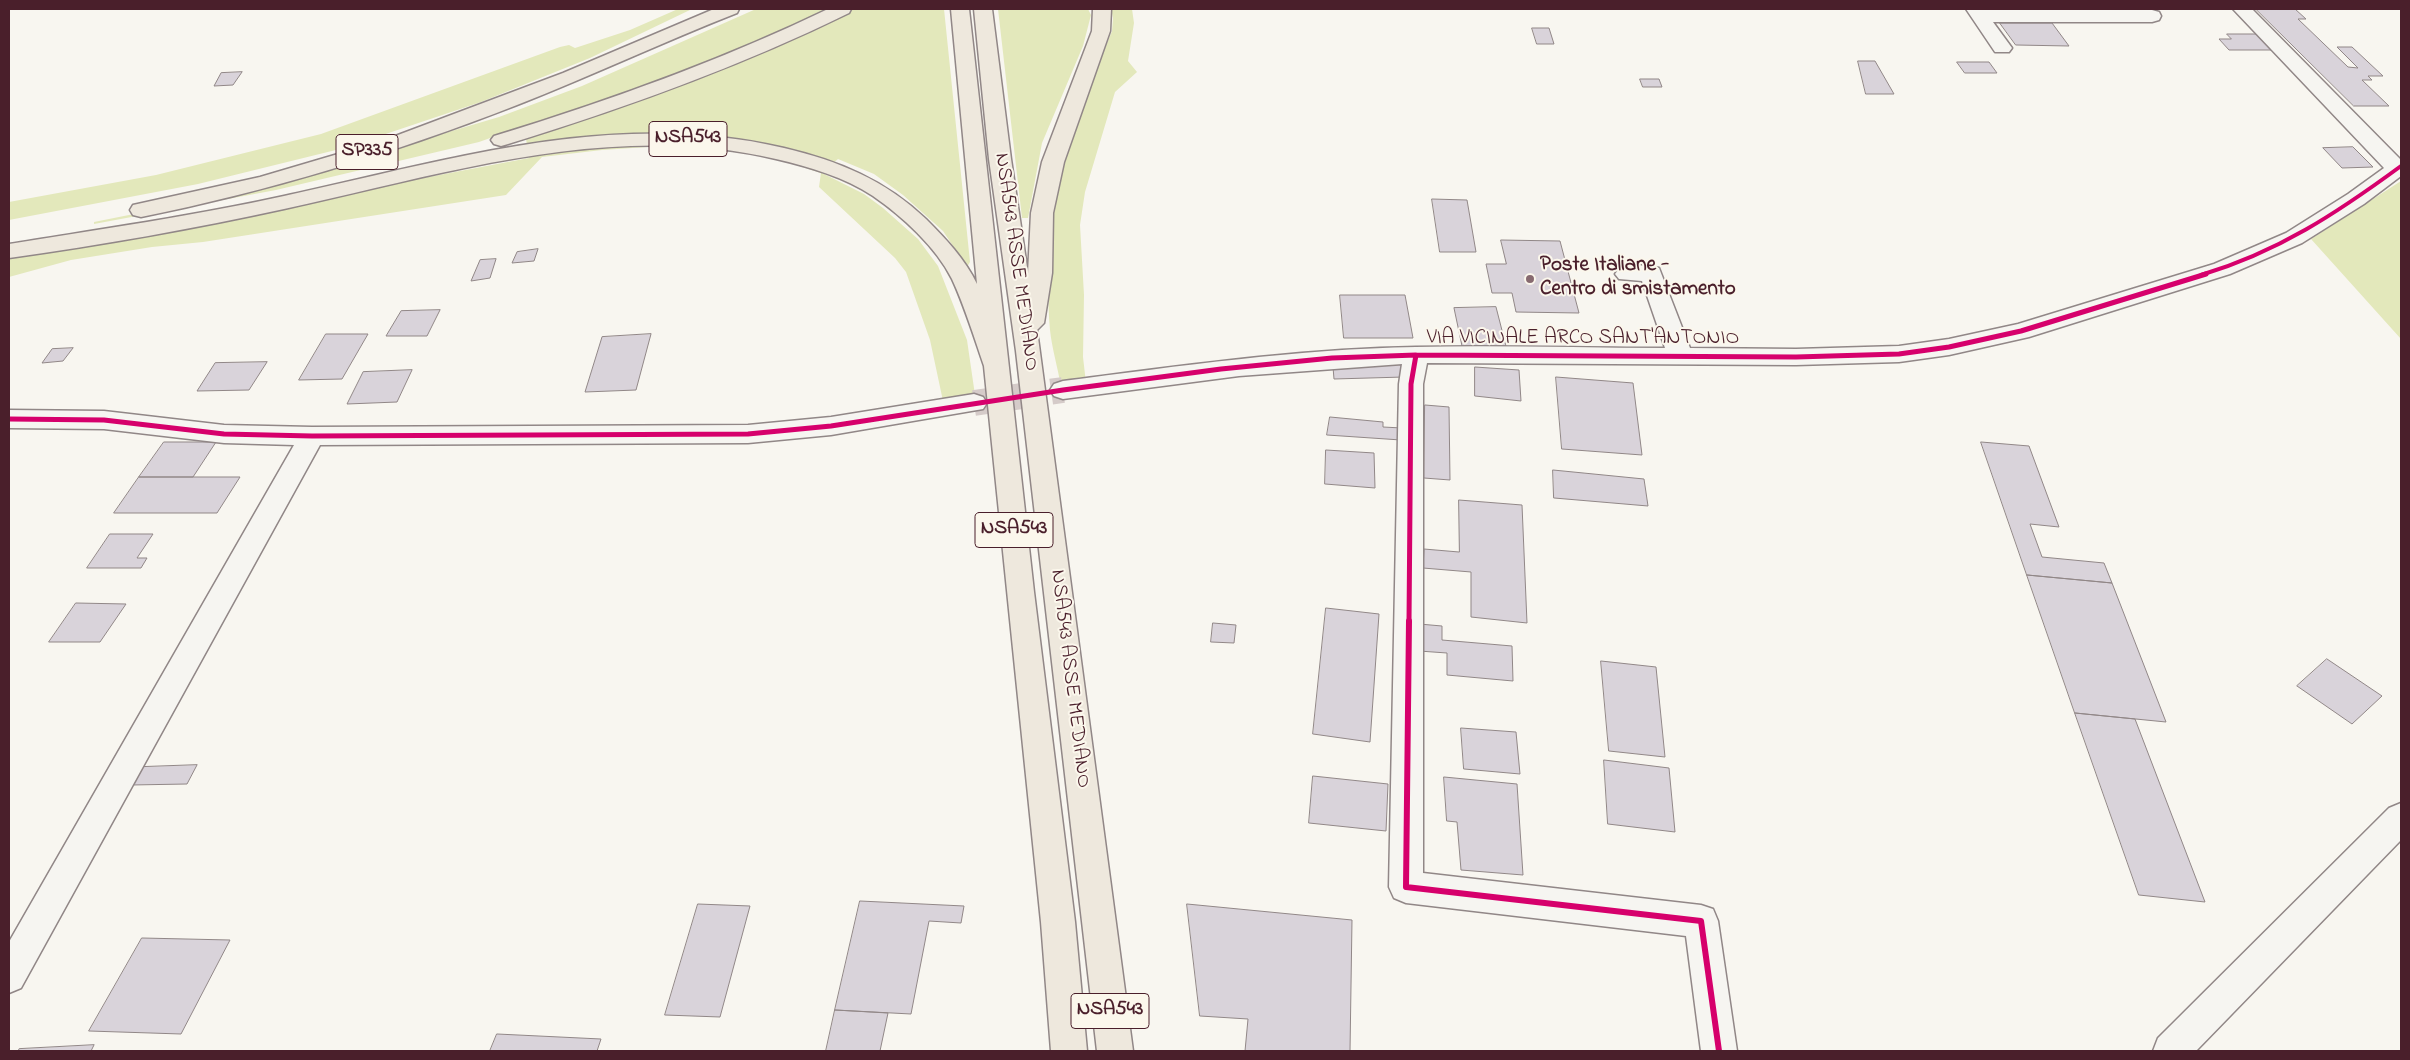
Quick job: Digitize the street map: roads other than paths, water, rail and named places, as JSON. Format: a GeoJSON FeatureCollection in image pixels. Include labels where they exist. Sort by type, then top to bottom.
{"type":"FeatureCollection","features":[{"type":"Feature","properties":{"kind":"highway"},"geometry":{"type":"LineString","coordinates":[[715,13],[730,9]]}},
{"type":"Feature","properties":{"kind":"highway","name":"NSA543"},"geometry":{"type":"LineString","coordinates":[[484,153],[721,64],[842,9]]}},
{"type":"Feature","properties":{"kind":"highway","name":"NSA543 ASSE MEDIANO"},"geometry":{"type":"LineString","coordinates":[[960,9],[1020,592],[1058,922],[1069,1051]]}},
{"type":"Feature","properties":{"kind":"highway","name":"NSA543 ASSE MEDIANO"},"geometry":{"type":"LineString","coordinates":[[983,9],[1000,158],[1028,351],[1115,1051]]}},
{"type":"Feature","properties":{"kind":"highway","name":"NSA543"},"geometry":{"type":"LineString","coordinates":[[1028,351],[1040,273],[1042,213],[1053,162],[1101,31],[1102,9]]}},
{"type":"Feature","properties":{"kind":"highway","name":"SP335"},"geometry":{"type":"LineString","coordinates":[[9,233],[166,206],[339,162],[419,135],[630,52],[715,13]]}},
{"type":"Feature","properties":{"kind":"highway","name":"NSA543"},"geometry":{"type":"LineString","coordinates":[[484,153],[649,138],[712,139],[776,150],[838,169],[881,192],[923,227],[962,277],[997,367]]}},
{"type":"Feature","properties":{"kind":"highway","name":"SP335"},"geometry":{"type":"LineString","coordinates":[[9,251],[231,213],[355,187],[484,153]]}},
{"type":"Feature","properties":{"kind":"street"},"geometry":{"type":"LineString","coordinates":[[2242,9],[2399,167]]}},
{"type":"Feature","properties":{"kind":"street"},"geometry":{"type":"LineString","coordinates":[[1978,12],[2152,16]]}},
{"type":"Feature","properties":{"kind":"street"},"geometry":{"type":"LineString","coordinates":[[1978,12],[2002,48]]}},
{"type":"Feature","properties":{"kind":"street","name":"VIA VICINALE ARCO SANT'ANTONIO"},"geometry":{"type":"LineString","coordinates":[[1719,1051],[1701,921],[1406,887],[1411,384],[1416,355],[1681,358],[1899,354],[1949,347],[2021,331],[2222,269],[2294,238],[2356,199],[2399,167]]}},
{"type":"Feature","properties":{"kind":"street"},"geometry":{"type":"LineString","coordinates":[[1627,274],[1651,273],[1681,358]]}},
{"type":"Feature","properties":{"kind":"street"},"geometry":{"type":"LineString","coordinates":[[1063,390],[1231,368],[1332,358],[1416,355]]}},
{"type":"Feature","properties":{"kind":"street"},"geometry":{"type":"LineString","coordinates":[[9,419],[104,420],[224,434],[312,436],[748,434],[831,426],[974,403]]}},
{"type":"Feature","properties":{"kind":"street"},"geometry":{"type":"LineString","coordinates":[[9,976],[312,436]]}},
{"type":"Feature","properties":{"kind":"street"},"geometry":{"type":"LineString","coordinates":[[2171,1051],[2401,818]]}},
{"type":"Feature","properties":{"kind":"tunnel"},"geometry":{"type":"LineString","coordinates":[[974,403],[1063,390]]}},
{"type":"Feature","properties":{"kind":"place","name":"Poste Italiane - Centro di smistamento"},"geometry":{"type":"Point","coordinates":[1530,279]}}]}
